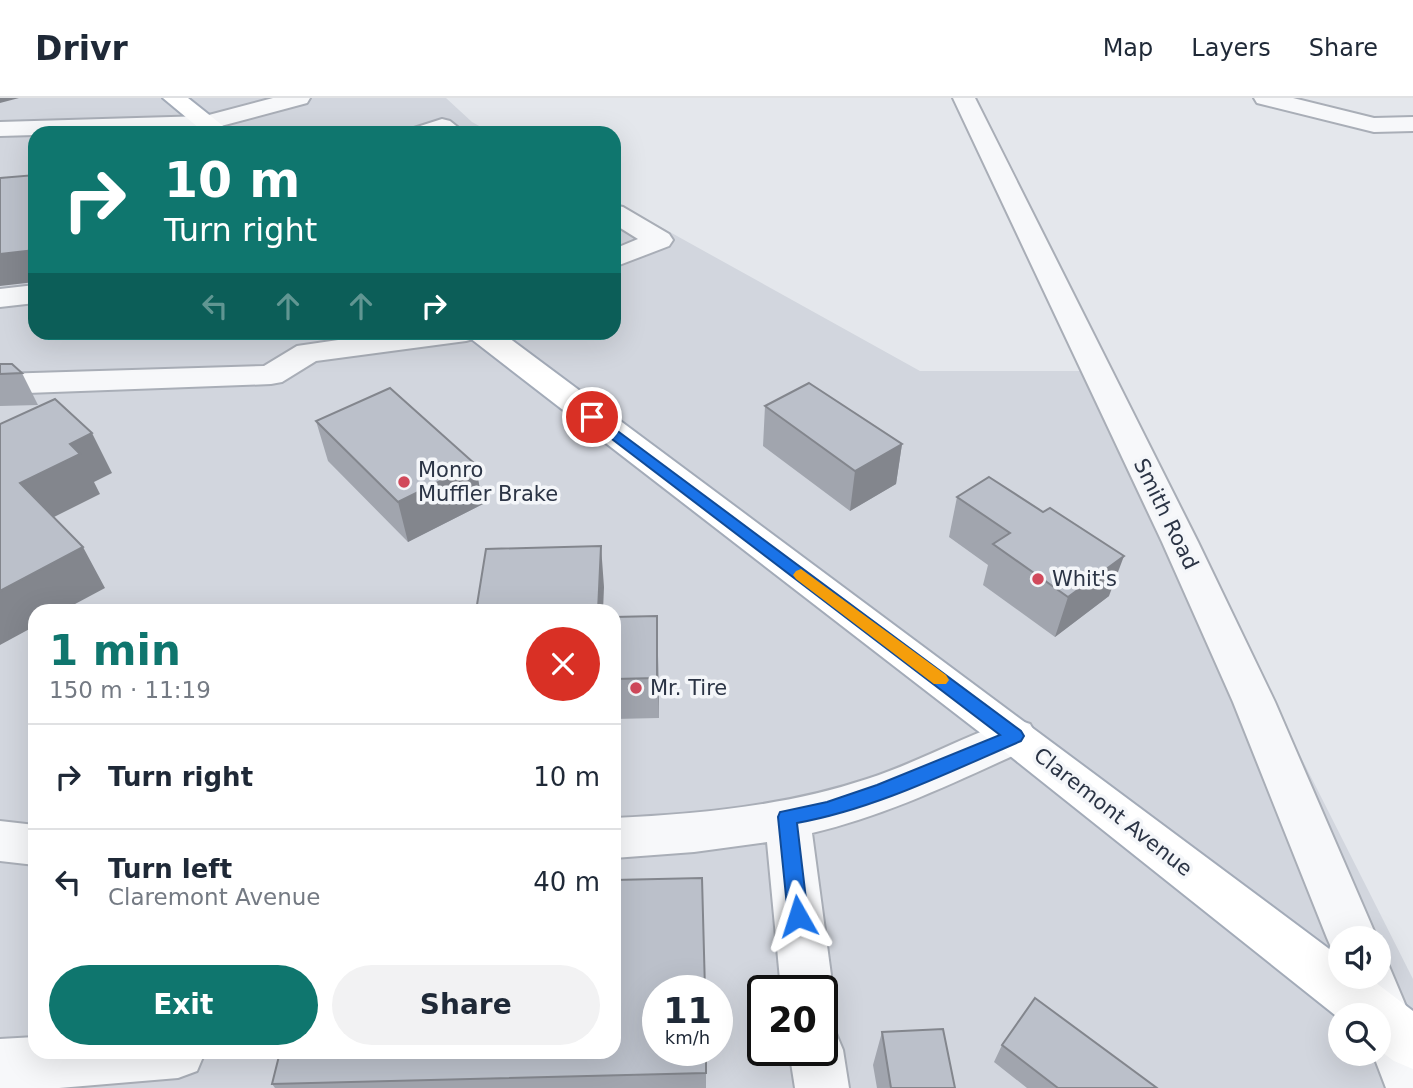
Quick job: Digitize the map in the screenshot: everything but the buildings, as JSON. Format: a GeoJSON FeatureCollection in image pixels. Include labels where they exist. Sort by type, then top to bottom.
{"type":"FeatureCollection","features":[{"type":"Feature","properties":{"kind":"main road"},"geometry":{"type":"LineString","coordinates":[[174,98],[210,126]]}},
{"type":"Feature","properties":{"kind":"main road","name":"Claremont Avenue"},"geometry":{"type":"LineString","coordinates":[[492,340],[1015,736],[1361,1003]]}},
{"type":"Feature","properties":{"kind":"street"},"geometry":{"type":"LineString","coordinates":[[219,126],[299,98]]}},
{"type":"Feature","properties":{"kind":"street","name":"Smith Road"},"geometry":{"type":"LineString","coordinates":[[964,98],[1237,666],[1347,926]]}},
{"type":"Feature","properties":{"kind":"street"},"geometry":{"type":"LineString","coordinates":[[1265,98],[1374,125],[1413,141]]}},
{"type":"Feature","properties":{"kind":"street"},"geometry":{"type":"LineString","coordinates":[[1374,125],[1413,124]]}},
{"type":"Feature","properties":{"kind":"street"},"geometry":{"type":"LineString","coordinates":[[4,132],[28,132]]}},
{"type":"Feature","properties":{"kind":"street"},"geometry":{"type":"LineString","coordinates":[[621,218],[659,240],[621,256]]}},
{"type":"Feature","properties":{"kind":"street"},"geometry":{"type":"LineString","coordinates":[[0,298],[28,295]]}},
{"type":"Feature","properties":{"kind":"street"},"geometry":{"type":"LineString","coordinates":[[0,384],[271,375],[308,353],[406,340]]}},
{"type":"Feature","properties":{"kind":"street"},"geometry":{"type":"LineString","coordinates":[[621,838],[690,833],[827,810],[883,791],[1015,736]]}},
{"type":"Feature","properties":{"kind":"street"},"geometry":{"type":"LineString","coordinates":[[787,817],[805,975]]}},
{"type":"Feature","properties":{"kind":"street"},"geometry":{"type":"LineString","coordinates":[[0,841],[28,844]]}},
{"type":"Feature","properties":{"kind":"street"},"geometry":{"type":"LineString","coordinates":[[1391,1030],[1413,1088]]}},
{"type":"Feature","properties":{"kind":"street"},"geometry":{"type":"LineString","coordinates":[[0,1066],[89,1059]]}},
{"type":"Feature","properties":{"kind":"street"},"geometry":{"type":"LineString","coordinates":[[819,1066],[822,1088]]}},
{"type":"Feature","properties":{"kind":"shaded area"},"geometry":{"type":"Polygon","coordinates":[[[0,98],[446,98],[479,126],[28,126],[28,340],[621,340],[621,205],[920,371],[1106,371],[1386,926],[1328,926],[1328,989],[1391,989],[1391,935],[1413,979],[1413,1088],[0,1088],[0,98]]]}},
{"type":"Feature","properties":{"kind":"slow traffic"},"geometry":{"type":"LineString","coordinates":[[801,575],[940,680]]}},
{"type":"Feature","properties":{"kind":"place","name":"Monro Muffler Brake"},"geometry":{"type":"Point","coordinates":[404,482]}},
{"type":"Feature","properties":{"kind":"place","name":"Whit's"},"geometry":{"type":"Point","coordinates":[1038,579]}},
{"type":"Feature","properties":{"kind":"place","name":"Mr. Tire"},"geometry":{"type":"Point","coordinates":[636,688]}},
{"type":"Feature","properties":{"kind":"route"},"geometry":{"type":"LineString","coordinates":[[592,417],[1015,736],[883,791],[827,810],[787,817],[798,916]]}}]}
